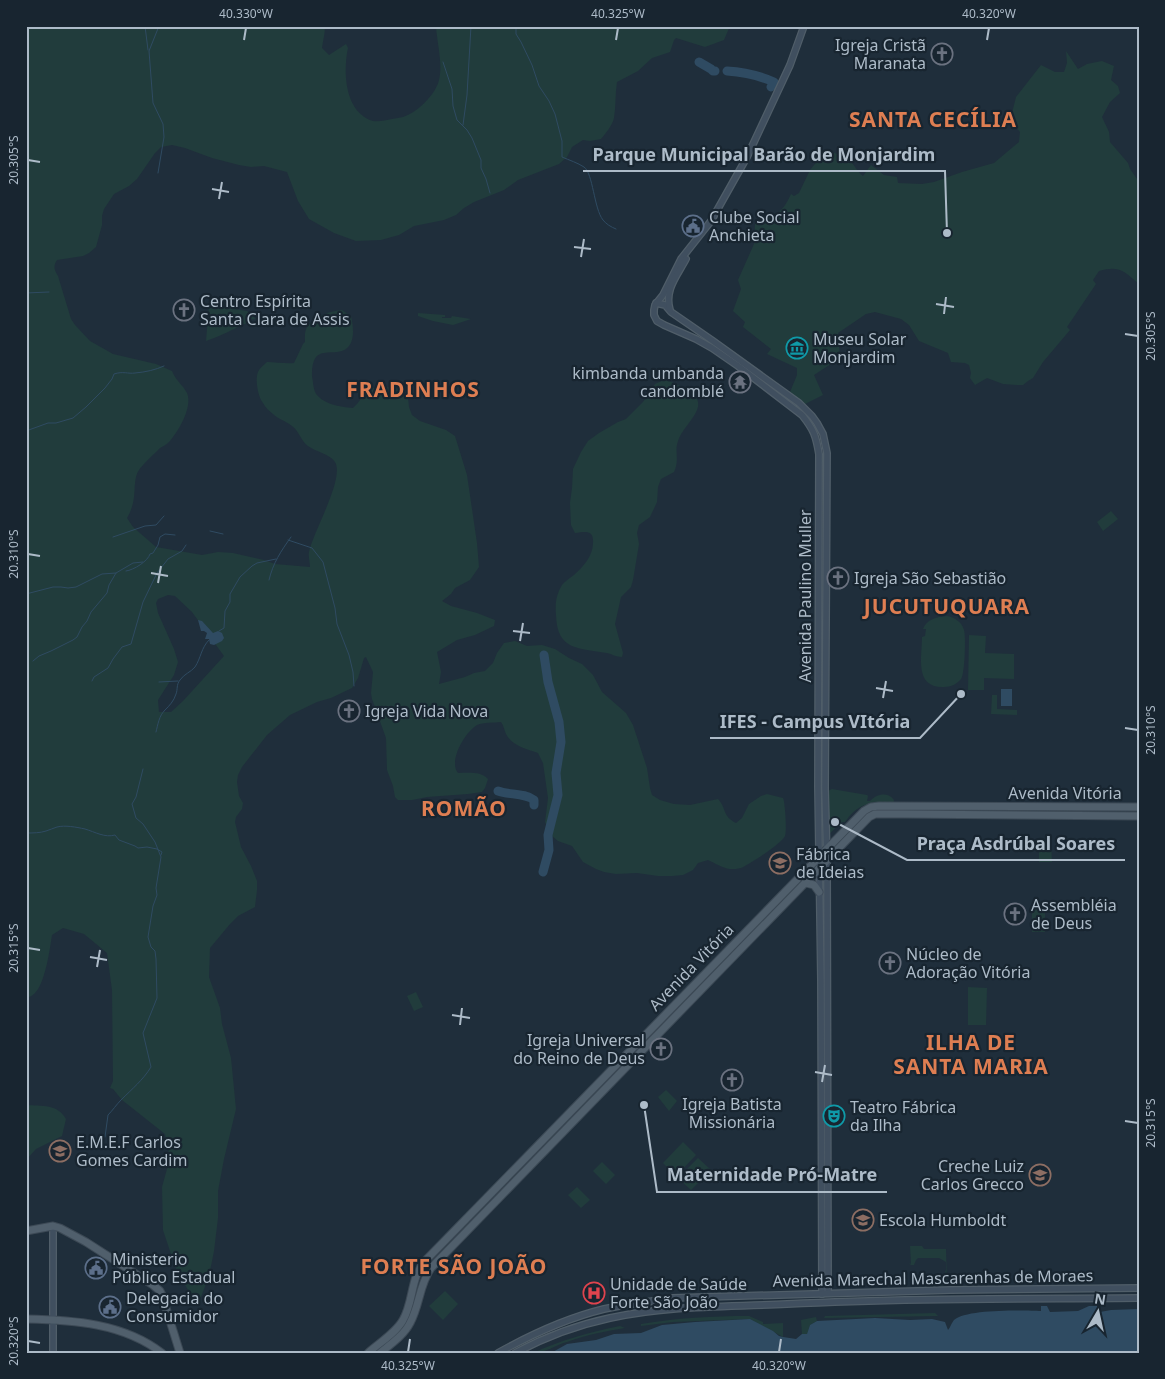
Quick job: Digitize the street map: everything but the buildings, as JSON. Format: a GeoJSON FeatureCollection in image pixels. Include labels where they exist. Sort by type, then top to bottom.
{"type":"FeatureCollection","features":[{"type":"Feature","properties":{"kind":"main road"},"geometry":{"type":"LineString","coordinates":[[656,304],[681,259],[711,221],[747,157],[790,65],[802,26]]}},
{"type":"Feature","properties":{"kind":"main road"},"geometry":{"type":"LineString","coordinates":[[671,312],[667,296],[691,248]]}},
{"type":"Feature","properties":{"kind":"main road","name":"Avenida Paulino Muller"},"geometry":{"type":"LineString","coordinates":[[656,304],[665,305],[671,312],[799,403],[812,416],[823,434],[827,453],[824,788],[827,849],[828,1048],[825,1294],[818,787],[819,454],[816,437],[810,425],[802,416],[738,366],[696,339],[657,321],[654,316],[656,304]]}},
{"type":"Feature","properties":{"kind":"main road"},"geometry":{"type":"LineString","coordinates":[[696,339],[708,338]]}},
{"type":"Feature","properties":{"kind":"main road","name":"Avenida Vitória"},"geometry":{"type":"LineString","coordinates":[[368,1353],[401,1324],[406,1313],[416,1275],[425,1261],[867,809],[879,806],[900,810],[1139,816]]}},
{"type":"Feature","properties":{"kind":"main road","name":"Avenida Vitória"},"geometry":{"type":"LineString","coordinates":[[380,1353],[408,1327],[415,1312],[422,1284],[431,1268],[869,817],[900,810],[1139,807]]}},
{"type":"Feature","properties":{"kind":"main road"},"geometry":{"type":"LineString","coordinates":[[806,883],[814,886],[819,892]]}},
{"type":"Feature","properties":{"kind":"main road"},"geometry":{"type":"LineString","coordinates":[[821,1026],[828,1026]]}},
{"type":"Feature","properties":{"kind":"main road"},"geometry":{"type":"LineString","coordinates":[[821,1047],[828,1048]]}},
{"type":"Feature","properties":{"kind":"main road"},"geometry":{"type":"LineString","coordinates":[[581,1100],[592,1103]]}},
{"type":"Feature","properties":{"kind":"main road"},"geometry":{"type":"LineString","coordinates":[[53,1353],[56,1227]]}},
{"type":"Feature","properties":{"kind":"main road"},"geometry":{"type":"LineString","coordinates":[[26,1230],[56,1227],[86,1242],[160,1291],[180,1353]]}},
{"type":"Feature","properties":{"kind":"main road","name":"Avenida Marechal Mascarenhas de Moraes"},"geometry":{"type":"LineString","coordinates":[[498,1353],[552,1326],[602,1310],[672,1298],[951,1290],[1139,1288]]}},
{"type":"Feature","properties":{"kind":"main road"},"geometry":{"type":"LineString","coordinates":[[825,1294],[833,1302]]}},
{"type":"Feature","properties":{"kind":"main road","name":"Avenida Marechal Mascarenhas de Moraes"},"geometry":{"type":"LineString","coordinates":[[515,1353],[560,1333],[611,1318],[668,1309],[833,1302],[1139,1298]]}},
{"type":"Feature","properties":{"kind":"main road"},"geometry":{"type":"LineString","coordinates":[[26,1319],[54,1319],[90,1323],[141,1340],[162,1353]]}},
{"type":"Feature","properties":{"kind":"green space"},"geometry":{"type":"Polygon","coordinates":[[[26,26],[325,26],[322,48],[329,55],[346,44],[348,48],[346,79],[351,100],[356,109],[363,116],[373,121],[378,121],[401,118],[414,112],[434,91],[440,74],[436,26],[730,26],[724,40],[705,47],[676,38],[670,52],[652,58],[638,71],[617,82],[614,118],[601,139],[583,140],[572,147],[567,157],[559,164],[518,180],[504,190],[474,202],[456,215],[444,220],[414,226],[399,235],[381,240],[356,241],[334,233],[309,219],[298,201],[287,172],[264,166],[251,167],[239,165],[172,145],[161,147],[137,179],[114,194],[104,209],[96,247],[83,256],[57,260],[54,268],[71,319],[90,341],[113,354],[156,364],[172,371],[187,393],[188,405],[184,419],[176,432],[169,442],[160,448],[137,473],[133,503],[127,518],[133,527],[156,547],[202,555],[218,552],[233,553],[275,564],[310,567],[309,552],[336,480],[337,470],[335,462],[330,457],[308,446],[290,424],[267,409],[257,387],[257,377],[259,370],[267,362],[294,363],[305,342],[306,330],[311,322],[323,315],[342,310],[351,316],[353,327],[352,339],[349,346],[342,351],[323,353],[316,357],[312,368],[312,376],[314,390],[318,396],[326,402],[353,408],[369,388],[390,387],[405,390],[412,415],[420,421],[446,430],[455,436],[467,475],[479,567],[470,580],[455,588],[442,601],[451,606],[495,620],[494,626],[475,635],[457,640],[437,652],[441,672],[439,684],[485,671],[493,663],[504,643],[515,641],[527,646],[542,645],[555,649],[582,664],[593,675],[602,692],[626,713],[633,725],[647,768],[652,795],[660,800],[674,804],[690,805],[718,799],[729,818],[736,823],[742,818],[749,804],[761,796],[767,794],[783,798],[786,828],[783,839],[765,854],[740,868],[721,867],[708,860],[698,863],[693,870],[683,875],[658,876],[604,872],[583,862],[572,846],[558,841],[552,836],[545,822],[548,798],[543,763],[538,753],[512,741],[506,734],[501,722],[477,725],[463,740],[456,754],[455,768],[458,773],[478,774],[488,779],[482,792],[398,800],[395,797],[387,770],[386,738],[372,699],[373,672],[366,657],[352,688],[290,715],[267,735],[238,775],[239,796],[243,803],[235,822],[241,847],[257,881],[255,907],[238,916],[210,948],[209,977],[220,1008],[231,1058],[236,1109],[218,1191],[218,1218],[214,1251],[209,1276],[201,1297],[192,1297],[176,1269],[163,1230],[162,1187],[170,1158],[165,1134],[122,1100],[110,1088],[113,1081],[112,990],[107,953],[84,934],[63,928],[52,935],[41,983],[33,995],[26,998],[26,26]],[[168,595],[158,599],[156,603],[158,613],[178,662],[174,675],[158,700],[159,712],[171,712],[224,656],[192,612],[175,596],[168,595]]]}},
{"type":"Feature","properties":{"kind":"green space"},"geometry":{"type":"Polygon","coordinates":[[[1066,51],[1078,69],[1087,64],[1102,61],[1114,66],[1111,80],[1118,86],[1120,93],[1110,102],[1102,117],[1109,132],[1110,142],[1128,163],[1139,184],[1139,284],[1121,270],[1106,269],[1099,271],[1093,280],[1096,284],[1067,327],[1070,330],[1043,362],[1033,378],[1023,385],[1003,384],[987,378],[975,385],[970,378],[969,365],[951,362],[948,353],[919,341],[909,325],[901,319],[875,312],[866,314],[838,333],[840,358],[814,375],[823,395],[805,404],[790,392],[797,375],[797,368],[767,354],[771,349],[743,327],[745,322],[733,311],[741,289],[738,280],[754,244],[755,223],[766,213],[775,214],[782,210],[791,194],[794,196],[799,193],[810,170],[826,150],[852,163],[863,176],[871,165],[884,175],[897,177],[898,183],[922,184],[934,182],[994,163],[1019,142],[1020,132],[1014,125],[1011,117],[1016,97],[1041,65],[1055,72],[1064,72],[1067,63],[1066,51]]]}},
{"type":"Feature","properties":{"kind":"green space"},"geometry":{"type":"Polygon","coordinates":[[[209,305],[247,311],[256,319],[247,320],[247,323],[206,341],[209,305]]]}},
{"type":"Feature","properties":{"kind":"green space"},"geometry":{"type":"Polygon","coordinates":[[[418,313],[445,315],[442,318],[451,318],[452,316],[471,319],[453,325],[418,316],[418,313]]]}},
{"type":"Feature","properties":{"kind":"green space"},"geometry":{"type":"Polygon","coordinates":[[[664,380],[673,382],[694,395],[698,401],[698,407],[678,441],[677,463],[674,472],[661,479],[658,487],[657,502],[650,517],[639,525],[637,533],[639,544],[633,580],[631,587],[621,597],[615,624],[623,653],[622,657],[571,646],[565,642],[557,627],[557,596],[562,585],[584,565],[593,548],[592,535],[588,532],[575,533],[571,525],[570,503],[573,469],[588,441],[626,419],[643,402],[655,384],[664,380]]]}},
{"type":"Feature","properties":{"kind":"green space"},"geometry":{"type":"Polygon","coordinates":[[[1111,511],[1118,519],[1103,531],[1097,522],[1111,511]]]}},
{"type":"Feature","properties":{"kind":"green space"},"geometry":{"type":"Polygon","coordinates":[[[947,616],[957,620],[965,634],[962,676],[954,685],[947,687],[934,686],[924,677],[922,670],[922,637],[925,636],[926,629],[923,629],[932,619],[947,616]]]}},
{"type":"Feature","properties":{"kind":"green space"},"geometry":{"type":"Polygon","coordinates":[[[969,635],[986,636],[985,653],[1014,654],[1014,679],[984,678],[984,690],[968,690],[969,635]]]}},
{"type":"Feature","properties":{"kind":"green space"},"geometry":{"type":"Polygon","coordinates":[[[992,695],[997,695],[997,709],[1017,710],[1017,715],[991,714],[992,695]]]}},
{"type":"Feature","properties":{"kind":"green space"},"geometry":{"type":"Polygon","coordinates":[[[832,789],[867,795],[867,801],[882,794],[889,795],[894,800],[893,804],[862,806],[828,835],[828,791],[832,789]]]}},
{"type":"Feature","properties":{"kind":"green space"},"geometry":{"type":"Polygon","coordinates":[[[1039,841],[1051,841],[1052,862],[1039,862],[1039,841]]]}},
{"type":"Feature","properties":{"kind":"green space"},"geometry":{"type":"Polygon","coordinates":[[[1032,906],[1045,906],[1045,932],[1032,932],[1032,906]]]}},
{"type":"Feature","properties":{"kind":"green space"},"geometry":{"type":"Polygon","coordinates":[[[968,987],[987,988],[986,1025],[968,1025],[968,987]]]}},
{"type":"Feature","properties":{"kind":"green space"},"geometry":{"type":"Polygon","coordinates":[[[416,992],[423,1007],[414,1011],[407,996],[416,992]]]}},
{"type":"Feature","properties":{"kind":"green space"},"geometry":{"type":"Polygon","coordinates":[[[666,1090],[677,1101],[669,1111],[658,1097],[666,1090]]]}},
{"type":"Feature","properties":{"kind":"green space"},"geometry":{"type":"Polygon","coordinates":[[[26,1105],[54,1108],[63,1114],[66,1119],[62,1136],[36,1149],[26,1160],[26,1105]]]}},
{"type":"Feature","properties":{"kind":"green space"},"geometry":{"type":"Polygon","coordinates":[[[683,1142],[696,1155],[676,1176],[663,1163],[683,1142]]]}},
{"type":"Feature","properties":{"kind":"green space"},"geometry":{"type":"Polygon","coordinates":[[[698,1158],[711,1170],[691,1190],[678,1178],[698,1158]]]}},
{"type":"Feature","properties":{"kind":"green space"},"geometry":{"type":"Polygon","coordinates":[[[602,1162],[615,1175],[606,1184],[593,1171],[602,1162]]]}},
{"type":"Feature","properties":{"kind":"green space"},"geometry":{"type":"Polygon","coordinates":[[[577,1187],[590,1200],[581,1208],[568,1195],[577,1187]]]}},
{"type":"Feature","properties":{"kind":"green space"},"geometry":{"type":"Polygon","coordinates":[[[910,1246],[922,1246],[924,1249],[946,1249],[947,1285],[941,1285],[942,1287],[939,1285],[946,1278],[946,1262],[939,1258],[918,1258],[914,1265],[911,1265],[909,1263],[911,1264],[910,1246]]]}},
{"type":"Feature","properties":{"kind":"green space"},"geometry":{"type":"Polygon","coordinates":[[[445,1291],[458,1304],[443,1320],[429,1306],[445,1291]]]}},
{"type":"Feature","properties":{"kind":"green space"},"geometry":{"type":"Polygon","coordinates":[[[935,1313],[938,1316],[824,1318],[825,1316],[935,1313]]]}},
{"type":"Feature","properties":{"kind":"green space"},"geometry":{"type":"Polygon","coordinates":[[[749,1316],[763,1322],[763,1324],[783,1323],[783,1337],[750,1319],[673,1322],[641,1326],[641,1324],[681,1319],[749,1316]]]}},
{"type":"Feature","properties":{"kind":"green space"},"geometry":{"type":"Polygon","coordinates":[[[816,1317],[817,1321],[810,1325],[807,1335],[802,1334],[801,1320],[816,1317]]]}},
{"type":"Feature","properties":{"kind":"green space"},"geometry":{"type":"Polygon","coordinates":[[[620,1326],[625,1328],[589,1335],[542,1352],[533,1353],[576,1337],[620,1326]]]}},
{"type":"Feature","properties":{"kind":"water"},"geometry":{"type":"Polygon","coordinates":[[[198,620],[202,621],[213,633],[218,631],[222,633],[224,638],[222,641],[214,645],[210,644],[209,639],[205,639],[207,633],[201,631],[198,620]]]}},
{"type":"Feature","properties":{"kind":"water"},"geometry":{"type":"Polygon","coordinates":[[[1001,689],[1012,689],[1012,706],[1001,706],[1001,689]]]}},
{"type":"Feature","properties":{"kind":"water"},"geometry":{"type":"Polygon","coordinates":[[[1041,1306],[1047,1306],[1050,1312],[1078,1311],[1089,1306],[1097,1306],[1100,1312],[1139,1309],[1139,1353],[551,1353],[567,1344],[596,1340],[614,1334],[641,1333],[662,1325],[750,1319],[779,1336],[796,1339],[802,1334],[807,1334],[810,1325],[817,1321],[875,1318],[932,1319],[945,1322],[948,1330],[954,1320],[960,1316],[995,1311],[1041,1311],[1041,1306]]]}},
{"type":"Feature","properties":{"kind":"waterway"},"geometry":{"type":"LineString","coordinates":[[145,26],[148,50]]}},
{"type":"Feature","properties":{"kind":"waterway"},"geometry":{"type":"LineString","coordinates":[[158,173],[164,137],[163,124],[153,103],[149,51],[159,26]]}},
{"type":"Feature","properties":{"kind":"waterway"},"geometry":{"type":"LineString","coordinates":[[463,125],[467,95],[471,26]]}},
{"type":"Feature","properties":{"kind":"waterway"},"geometry":{"type":"LineString","coordinates":[[516,26],[516,34],[532,65],[539,86],[555,114],[562,141],[562,157],[584,167],[590,176],[600,215],[606,223],[616,229]]}},
{"type":"Feature","properties":{"kind":"waterway"},"geometry":{"type":"LineString","coordinates":[[443,62],[452,89],[453,106],[457,120],[472,138],[481,160],[481,168],[490,193]]}},
{"type":"Feature","properties":{"kind":"waterway"},"geometry":{"type":"LineString","coordinates":[[699,62],[715,71]]}},
{"type":"Feature","properties":{"kind":"waterway"},"geometry":{"type":"LineString","coordinates":[[727,71],[751,74],[774,82],[771,87]]}},
{"type":"Feature","properties":{"kind":"waterway"},"geometry":{"type":"LineString","coordinates":[[26,293],[49,292]]}},
{"type":"Feature","properties":{"kind":"waterway"},"geometry":{"type":"LineString","coordinates":[[26,431],[48,423],[56,423],[73,418],[105,388],[114,374],[143,372],[164,366]]}},
{"type":"Feature","properties":{"kind":"waterway"},"geometry":{"type":"LineString","coordinates":[[113,537],[145,526],[156,525],[164,516]]}},
{"type":"Feature","properties":{"kind":"waterway"},"geometry":{"type":"LineString","coordinates":[[210,531],[223,534]]}},
{"type":"Feature","properties":{"kind":"waterway"},"geometry":{"type":"LineString","coordinates":[[126,571],[144,562],[153,553],[160,537],[165,534],[175,535]]}},
{"type":"Feature","properties":{"kind":"waterway"},"geometry":{"type":"LineString","coordinates":[[269,580],[278,557],[291,537]]}},
{"type":"Feature","properties":{"kind":"waterway"},"geometry":{"type":"LineString","coordinates":[[288,540],[312,548],[323,562],[335,608],[337,624],[349,655],[354,686]]}},
{"type":"Feature","properties":{"kind":"waterway"},"geometry":{"type":"LineString","coordinates":[[92,681],[94,677],[108,668],[122,647],[131,644],[143,602],[157,573],[168,559],[182,551],[186,545]]}},
{"type":"Feature","properties":{"kind":"waterway"},"geometry":{"type":"LineString","coordinates":[[219,631],[224,628],[225,611],[230,602],[230,594],[240,577],[257,563],[276,559]]}},
{"type":"Feature","properties":{"kind":"waterway"},"geometry":{"type":"LineString","coordinates":[[33,661],[39,656],[77,637],[91,612],[107,593],[116,573],[133,563],[143,562]]}},
{"type":"Feature","properties":{"kind":"waterway"},"geometry":{"type":"LineString","coordinates":[[26,594],[53,587],[76,587],[102,574],[116,573]]}},
{"type":"Feature","properties":{"kind":"waterway"},"geometry":{"type":"LineString","coordinates":[[156,732],[161,715],[175,697],[179,682],[183,676],[195,667],[204,646],[209,640]]}},
{"type":"Feature","properties":{"kind":"waterway"},"geometry":{"type":"LineString","coordinates":[[543,872],[549,850],[548,835],[558,795],[556,773],[561,742],[559,722],[548,682],[544,655]]}},
{"type":"Feature","properties":{"kind":"waterway"},"geometry":{"type":"LineString","coordinates":[[159,682],[178,681]]}},
{"type":"Feature","properties":{"kind":"waterway"},"geometry":{"type":"LineString","coordinates":[[105,1137],[108,1115],[151,1067],[143,1033],[157,998],[155,951],[151,947],[148,937],[153,906],[157,895],[156,888],[161,857],[155,842],[143,824],[136,818],[132,804],[136,797],[143,769]]}},
{"type":"Feature","properties":{"kind":"waterway"},"geometry":{"type":"LineString","coordinates":[[498,791],[530,798],[534,800],[534,805]]}},
{"type":"Feature","properties":{"kind":"waterway"},"geometry":{"type":"LineString","coordinates":[[26,833],[47,831],[60,826],[74,827],[104,835],[115,835],[119,840],[138,848],[157,849],[162,852],[161,855]]}},
{"type":"Feature","properties":{"kind":"place","name":"Igreja Cristã Maranata"},"geometry":{"type":"Point","coordinates":[942,54]}},
{"type":"Feature","properties":{"kind":"place","name":"Clube Social Anchieta"},"geometry":{"type":"Point","coordinates":[693,226]}},
{"type":"Feature","properties":{"kind":"place","name":"Parque Municipal Barão de Monjardim"},"geometry":{"type":"Point","coordinates":[947,233]}},
{"type":"Feature","properties":{"kind":"place","name":"Centro Espírita Santa Clara de Assis"},"geometry":{"type":"Point","coordinates":[184,310]}},
{"type":"Feature","properties":{"kind":"place","name":"Museu Solar Monjardim"},"geometry":{"type":"Point","coordinates":[797,348]}},
{"type":"Feature","properties":{"kind":"place","name":"kimbanda umbanda candomblé"},"geometry":{"type":"Point","coordinates":[740,382]}},
{"type":"Feature","properties":{"kind":"place","name":"Igreja São Sebastião"},"geometry":{"type":"Point","coordinates":[838,578]}},
{"type":"Feature","properties":{"kind":"place","name":"IFES - Campus VItória"},"geometry":{"type":"Point","coordinates":[961,694]}},
{"type":"Feature","properties":{"kind":"place","name":"Igreja Vida Nova"},"geometry":{"type":"Point","coordinates":[349,711]}},
{"type":"Feature","properties":{"kind":"place","name":"Praça Asdrúbal Soares"},"geometry":{"type":"Point","coordinates":[835,822]}},
{"type":"Feature","properties":{"kind":"place","name":"Fábrica de Ideias"},"geometry":{"type":"Point","coordinates":[780,863]}},
{"type":"Feature","properties":{"kind":"place","name":"Assembléia de Deus"},"geometry":{"type":"Point","coordinates":[1015,914]}},
{"type":"Feature","properties":{"kind":"place","name":"Núcleo de Adoração Vitória"},"geometry":{"type":"Point","coordinates":[890,963]}},
{"type":"Feature","properties":{"kind":"place","name":"Igreja Universal do Reino de Deus"},"geometry":{"type":"Point","coordinates":[661,1049]}},
{"type":"Feature","properties":{"kind":"place","name":"Igreja Batista Missionária"},"geometry":{"type":"Point","coordinates":[732,1080]}},
{"type":"Feature","properties":{"kind":"place","name":"Maternidade Pró-Matre"},"geometry":{"type":"Point","coordinates":[644,1105]}},
{"type":"Feature","properties":{"kind":"place","name":"Teatro Fábrica da Ilha"},"geometry":{"type":"Point","coordinates":[834,1116]}},
{"type":"Feature","properties":{"kind":"place","name":"E.M.E.F Carlos Gomes Cardim"},"geometry":{"type":"Point","coordinates":[60,1151]}},
{"type":"Feature","properties":{"kind":"place","name":"Creche Luiz Carlos Grecco"},"geometry":{"type":"Point","coordinates":[1040,1175]}},
{"type":"Feature","properties":{"kind":"place","name":"Escola Humboldt"},"geometry":{"type":"Point","coordinates":[863,1220]}},
{"type":"Feature","properties":{"kind":"place","name":"Ministerio Público Estadual"},"geometry":{"type":"Point","coordinates":[96,1268]}},
{"type":"Feature","properties":{"kind":"place","name":"Unidade de Saúde Forte São João"},"geometry":{"type":"Point","coordinates":[594,1293]}},
{"type":"Feature","properties":{"kind":"place","name":"Delegacia do Consumidor"},"geometry":{"type":"Point","coordinates":[110,1307]}},
{"type":"Feature","properties":{"kind":"district","name":"SANTA CECÍLIA"},"geometry":{"type":"Point","coordinates":[933,119]}},
{"type":"Feature","properties":{"kind":"district","name":"FRADINHOS"},"geometry":{"type":"Point","coordinates":[413,389]}},
{"type":"Feature","properties":{"kind":"district","name":"JUCUTUQUARA"},"geometry":{"type":"Point","coordinates":[947,606]}},
{"type":"Feature","properties":{"kind":"district","name":"ROMÃO"},"geometry":{"type":"Point","coordinates":[464,808]}},
{"type":"Feature","properties":{"kind":"district","name":"ILHA DE SANTA MARIA"},"geometry":{"type":"Point","coordinates":[971,1054]}},
{"type":"Feature","properties":{"kind":"district","name":"FORTE SÃO JOÃO"},"geometry":{"type":"Point","coordinates":[454,1266]}}]}
